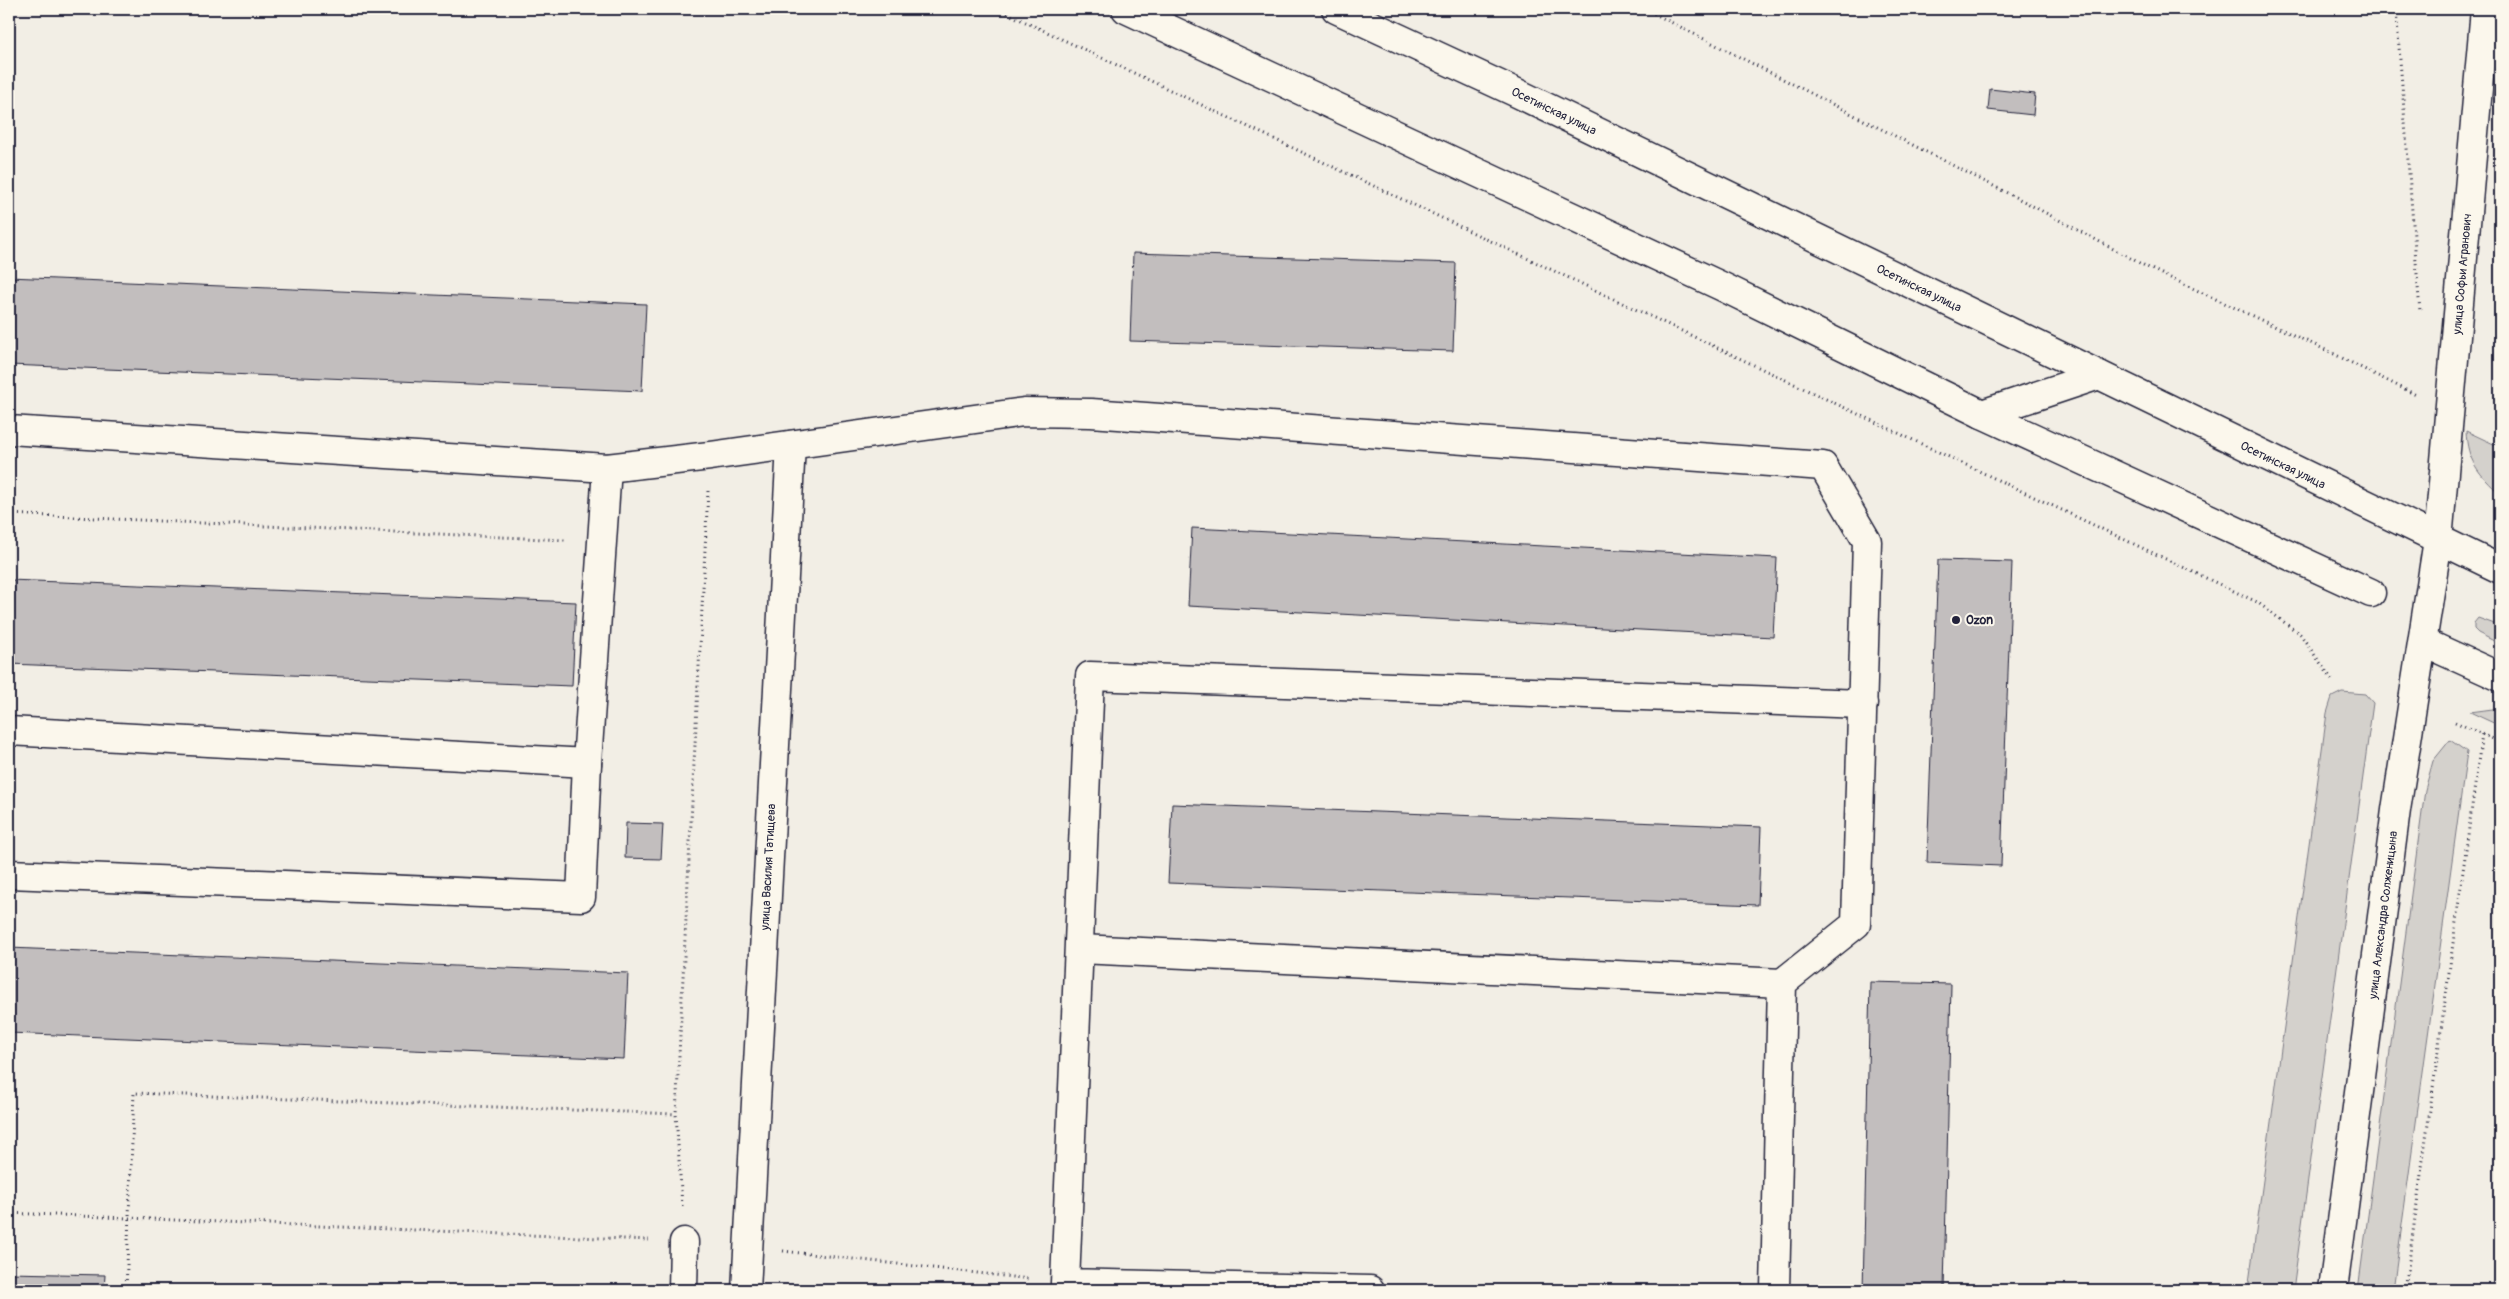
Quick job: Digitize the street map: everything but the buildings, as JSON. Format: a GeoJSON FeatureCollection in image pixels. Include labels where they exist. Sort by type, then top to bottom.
{"type":"FeatureCollection","features":[{"type":"Feature","properties":{"kind":"street"},"geometry":{"type":"LineString","coordinates":[[1126,9],[1720,286],[1982,414],[2371,593]]}},
{"type":"Feature","properties":{"kind":"street","name":"Осетинская улица"},"geometry":{"type":"LineString","coordinates":[[1336,9],[1515,92],[2500,569]]}},
{"type":"Feature","properties":{"kind":"street","name":"улица Софьи Агранович"},"geometry":{"type":"LineString","coordinates":[[2438,540],[2485,9]]}},
{"type":"Feature","properties":{"kind":"street"},"geometry":{"type":"LineString","coordinates":[[1982,414],[2099,375]]}},
{"type":"Feature","properties":{"kind":"street"},"geometry":{"type":"LineString","coordinates":[[9,430],[607,468],[710,456],[1024,412],[1091,413],[1823,466],[1867,541],[1856,924],[1782,982],[1080,949]]}},
{"type":"Feature","properties":{"kind":"street","name":"улица Василия Татищева"},"geometry":{"type":"LineString","coordinates":[[746,1290],[791,444]]}},
{"type":"Feature","properties":{"kind":"street"},"geometry":{"type":"LineString","coordinates":[[9,874],[581,898],[587,763],[607,468]]}},
{"type":"Feature","properties":{"kind":"street","name":"улица Александра Солженицына"},"geometry":{"type":"LineString","coordinates":[[2334,1290],[2396,810],[2438,540]]}},
{"type":"Feature","properties":{"kind":"street"},"geometry":{"type":"LineString","coordinates":[[2423,642],[2500,677]]}},
{"type":"Feature","properties":{"kind":"street"},"geometry":{"type":"LineString","coordinates":[[1370,1290],[1065,1283],[1090,676],[1863,704]]}},
{"type":"Feature","properties":{"kind":"street"},"geometry":{"type":"LineString","coordinates":[[9,731],[587,763]]}},
{"type":"Feature","properties":{"kind":"street"},"geometry":{"type":"LineString","coordinates":[[1775,1290],[1782,982]]}},
{"type":"Feature","properties":{"kind":"street"},"geometry":{"type":"LineString","coordinates":[[683,1290],[684,1242]]}},
{"type":"Feature","properties":{"kind":"path"},"geometry":{"type":"LineString","coordinates":[[998,9],[2258,602],[2300,634],[2333,681]]}},
{"type":"Feature","properties":{"kind":"path"},"geometry":{"type":"LineString","coordinates":[[1645,9],[2028,203],[2149,268],[2330,352],[2450,411]]}},
{"type":"Feature","properties":{"kind":"path"},"geometry":{"type":"LineString","coordinates":[[2396,9],[2421,322]]}},
{"type":"Feature","properties":{"kind":"path"},"geometry":{"type":"LineString","coordinates":[[9,1213],[684,1242],[676,1114],[710,456]]}},
{"type":"Feature","properties":{"kind":"path"},"geometry":{"type":"LineString","coordinates":[[9,514],[601,541]]}},
{"type":"Feature","properties":{"kind":"path"},"geometry":{"type":"LineString","coordinates":[[2455,722],[2500,742]]}},
{"type":"Feature","properties":{"kind":"path"},"geometry":{"type":"LineString","coordinates":[[2405,1290],[2482,734]]}},
{"type":"Feature","properties":{"kind":"path"},"geometry":{"type":"LineString","coordinates":[[126,1290],[134,1093],[676,1114]]}},
{"type":"Feature","properties":{"kind":"path"},"geometry":{"type":"LineString","coordinates":[[748,1247],[1065,1283]]}},
{"type":"Feature","properties":{"kind":"shaded area"},"geometry":{"type":"Polygon","coordinates":[[[2466,431],[2500,447],[2500,494],[2480,473],[2472,459],[2466,431]]]}},
{"type":"Feature","properties":{"kind":"shaded area"},"geometry":{"type":"Polygon","coordinates":[[[2478,618],[2500,626],[2500,644],[2474,629],[2474,623],[2478,618]]]}},
{"type":"Feature","properties":{"kind":"shaded area"},"geometry":{"type":"Polygon","coordinates":[[[2342,692],[2365,694],[2373,703],[2293,1290],[2248,1290],[2327,713],[2332,697],[2342,692]]]}},
{"type":"Feature","properties":{"kind":"shaded area"},"geometry":{"type":"Polygon","coordinates":[[[2500,708],[2500,726],[2470,712],[2500,708]]]}},
{"type":"Feature","properties":{"kind":"shaded area"},"geometry":{"type":"Polygon","coordinates":[[[2450,740],[2467,752],[2393,1290],[2358,1290],[2425,790],[2433,761],[2450,740]]]}},
{"type":"Feature","properties":{"kind":"place","name":"Ozon"},"geometry":{"type":"Point","coordinates":[1956,620]}}]}
